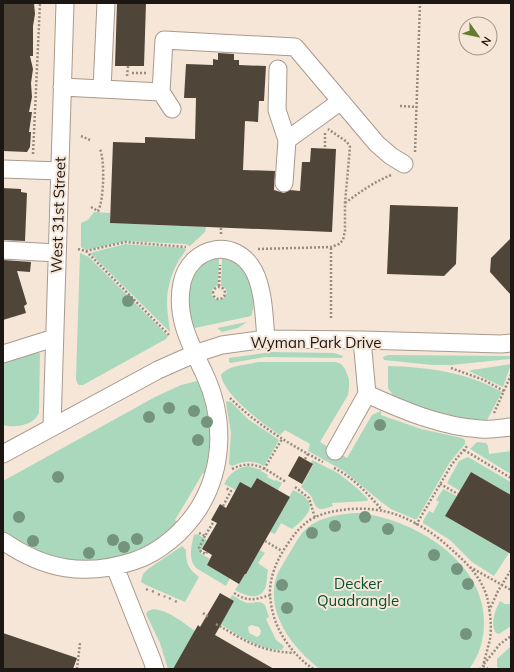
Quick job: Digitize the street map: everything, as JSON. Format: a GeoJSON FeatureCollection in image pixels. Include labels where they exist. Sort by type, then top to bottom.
{"type":"FeatureCollection","features":[{"type":"Feature","properties":{"kind":"street","name":"West 31st Street"},"geometry":{"type":"LineString","coordinates":[[52,426],[65,3]]}},
{"type":"Feature","properties":{"kind":"street"},"geometry":{"type":"LineString","coordinates":[[102,89],[106,3]]}},
{"type":"Feature","properties":{"kind":"street"},"geometry":{"type":"LineString","coordinates":[[172,108],[161,92],[164,40],[295,47],[376,144],[405,165]]}},
{"type":"Feature","properties":{"kind":"street"},"geometry":{"type":"LineString","coordinates":[[278,69],[277,110],[287,140],[284,183]]}},
{"type":"Feature","properties":{"kind":"street"},"geometry":{"type":"LineString","coordinates":[[62,87],[161,92]]}},
{"type":"Feature","properties":{"kind":"street"},"geometry":{"type":"LineString","coordinates":[[287,140],[341,101]]}},
{"type":"Feature","properties":{"kind":"street"},"geometry":{"type":"LineString","coordinates":[[3,169],[60,171]]}},
{"type":"Feature","properties":{"kind":"street"},"geometry":{"type":"LineString","coordinates":[[3,250],[57,253]]}},
{"type":"Feature","properties":{"kind":"street"},"geometry":{"type":"LineString","coordinates":[[3,541],[29,556],[61,567],[79,570],[115,567],[139,559],[157,550],[171,540],[183,529],[202,502],[210,488],[216,468],[220,432],[214,398],[205,374],[194,354],[180,313],[182,282],[187,270],[195,259],[204,253],[213,250],[229,250],[238,254],[248,262],[254,272],[262,300],[266,339]]}},
{"type":"Feature","properties":{"kind":"street"},"geometry":{"type":"LineString","coordinates":[[3,354],[54,338]]}},
{"type":"Feature","properties":{"kind":"street","name":"Wyman Park Drive"},"geometry":{"type":"LineString","coordinates":[[3,454],[52,426],[158,370],[194,354],[222,345],[266,339],[511,343]]}},
{"type":"Feature","properties":{"kind":"street"},"geometry":{"type":"LineString","coordinates":[[332,460],[367,394],[362,340]]}},
{"type":"Feature","properties":{"kind":"street"},"geometry":{"type":"LineString","coordinates":[[367,394],[425,417],[460,426],[481,429],[511,427]]}},
{"type":"Feature","properties":{"kind":"street"},"geometry":{"type":"LineString","coordinates":[[3,437],[24,442]]}},
{"type":"Feature","properties":{"kind":"street"},"geometry":{"type":"LineString","coordinates":[[115,567],[155,669]]}},
{"type":"Feature","properties":{"kind":"path"},"geometry":{"type":"LineString","coordinates":[[33,158],[40,3]]}},
{"type":"Feature","properties":{"kind":"path"},"geometry":{"type":"LineString","coordinates":[[345,203],[364,188],[405,165],[417,107],[420,3]]}},
{"type":"Feature","properties":{"kind":"path"},"geometry":{"type":"LineString","coordinates":[[400,106],[417,107]]}},
{"type":"Feature","properties":{"kind":"path"},"geometry":{"type":"LineString","coordinates":[[257,248],[331,247],[339,244],[343,240],[345,231],[345,203],[350,147],[343,138],[325,127],[325,148]]}},
{"type":"Feature","properties":{"kind":"path"},"geometry":{"type":"LineString","coordinates":[[81,136],[90,140]]}},
{"type":"Feature","properties":{"kind":"path"},"geometry":{"type":"LineString","coordinates":[[91,207],[98,211],[101,203],[103,162],[100,149]]}},
{"type":"Feature","properties":{"kind":"path"},"geometry":{"type":"LineString","coordinates":[[78,249],[86,251],[125,242],[184,246],[189,249]]}},
{"type":"Feature","properties":{"kind":"path"},"geometry":{"type":"LineString","coordinates":[[331,247],[331,318]]}},
{"type":"Feature","properties":{"kind":"path"},"geometry":{"type":"LineString","coordinates":[[86,251],[171,337]]}},
{"type":"Feature","properties":{"kind":"path"},"geometry":{"type":"LineString","coordinates":[[219,286],[225,291],[225,295],[218,299],[215,298],[213,290],[215,287],[219,286]]}},
{"type":"Feature","properties":{"kind":"path"},"geometry":{"type":"LineString","coordinates":[[451,368],[484,380],[504,391]]}},
{"type":"Feature","properties":{"kind":"path"},"geometry":{"type":"LineString","coordinates":[[493,415],[511,375]]}},
{"type":"Feature","properties":{"kind":"path"},"geometry":{"type":"LineString","coordinates":[[226,393],[254,420],[282,439],[308,454],[332,460],[370,496],[383,511]]}},
{"type":"Feature","properties":{"kind":"path"},"geometry":{"type":"LineString","coordinates":[[264,469],[282,439]]}},
{"type":"Feature","properties":{"kind":"path"},"geometry":{"type":"LineString","coordinates":[[416,525],[452,464],[472,439]]}},
{"type":"Feature","properties":{"kind":"path"},"geometry":{"type":"LineString","coordinates":[[464,450],[511,478]]}},
{"type":"Feature","properties":{"kind":"path"},"geometry":{"type":"LineString","coordinates":[[305,459],[308,454]]}},
{"type":"Feature","properties":{"kind":"path"},"geometry":{"type":"LineString","coordinates":[[216,468],[225,472],[239,466],[252,464],[286,482]]}},
{"type":"Feature","properties":{"kind":"path"},"geometry":{"type":"LineString","coordinates":[[440,484],[458,494]]}},
{"type":"Feature","properties":{"kind":"path"},"geometry":{"type":"LineString","coordinates":[[221,485],[232,491],[222,506]]}},
{"type":"Feature","properties":{"kind":"path"},"geometry":{"type":"LineString","coordinates":[[295,487],[309,498],[315,518]]}},
{"type":"Feature","properties":{"kind":"path"},"geometry":{"type":"LineString","coordinates":[[313,669],[295,653],[282,636],[273,614],[270,602],[270,586],[274,568],[282,551],[294,533],[308,521],[330,512],[355,508],[383,511],[401,517],[416,525],[438,538],[462,559],[479,578],[487,598],[490,638],[481,668]]}},
{"type":"Feature","properties":{"kind":"path"},"geometry":{"type":"LineString","coordinates":[[207,552],[206,554],[201,552],[199,548],[214,521]]}},
{"type":"Feature","properties":{"kind":"path"},"geometry":{"type":"LineString","coordinates":[[195,531],[205,536]]}},
{"type":"Feature","properties":{"kind":"path"},"geometry":{"type":"LineString","coordinates":[[265,541],[282,551]]}},
{"type":"Feature","properties":{"kind":"path"},"geometry":{"type":"LineString","coordinates":[[467,565],[511,590]]}},
{"type":"Feature","properties":{"kind":"path"},"geometry":{"type":"LineString","coordinates":[[489,612],[511,570]]}},
{"type":"Feature","properties":{"kind":"path"},"geometry":{"type":"LineString","coordinates":[[234,593],[246,599],[252,600],[270,595]]}},
{"type":"Feature","properties":{"kind":"path"},"geometry":{"type":"LineString","coordinates":[[203,613],[208,617]]}},
{"type":"Feature","properties":{"kind":"path"},"geometry":{"type":"LineString","coordinates":[[216,624],[253,646],[274,651],[295,653]]}},
{"type":"Feature","properties":{"kind":"path"},"geometry":{"type":"LineString","coordinates":[[481,668],[500,644],[511,636]]}},
{"type":"Feature","properties":{"kind":"path"},"geometry":{"type":"LineString","coordinates":[[77,669],[80,643]]}},
{"type":"Feature","properties":{"kind":"path"},"geometry":{"type":"LineString","coordinates":[[481,668],[488,669]]}},
{"type":"Feature","properties":{"kind":"green space"},"geometry":{"type":"Polygon","coordinates":[[[94,212],[110,213],[110,223],[206,227],[205,232],[190,246],[185,244],[126,241],[86,250],[81,247],[81,223],[88,220],[94,212]]]}},
{"type":"Feature","properties":{"kind":"green space"},"geometry":{"type":"Polygon","coordinates":[[[125,244],[184,248],[186,250],[175,268],[168,289],[167,307],[170,332],[90,253],[125,244]]]}},
{"type":"Feature","properties":{"kind":"green space"},"geometry":{"type":"Polygon","coordinates":[[[80,253],[89,257],[168,336],[166,339],[83,385],[79,385],[77,383],[76,378],[80,253]]]}},
{"type":"Feature","properties":{"kind":"green space"},"geometry":{"type":"Polygon","coordinates":[[[219,257],[218,285],[212,290],[214,299],[221,299],[227,291],[221,286],[222,257],[234,261],[246,273],[252,287],[254,302],[251,316],[195,328],[188,315],[187,306],[189,287],[195,271],[201,263],[219,257]]]}},
{"type":"Feature","properties":{"kind":"green space"},"geometry":{"type":"Polygon","coordinates":[[[247,322],[238,328],[222,332],[217,328],[247,322]]]}},
{"type":"Feature","properties":{"kind":"green space"},"geometry":{"type":"Polygon","coordinates":[[[38,351],[40,354],[39,413],[33,421],[23,425],[3,425],[3,358],[38,351]]]}},
{"type":"Feature","properties":{"kind":"green space"},"geometry":{"type":"Polygon","coordinates":[[[271,352],[334,353],[343,356],[342,358],[265,357],[231,363],[229,362],[229,358],[271,352]]]}},
{"type":"Feature","properties":{"kind":"green space"},"geometry":{"type":"Polygon","coordinates":[[[388,355],[511,356],[510,359],[451,365],[432,365],[384,360],[383,357],[388,355]]]}},
{"type":"Feature","properties":{"kind":"green space"},"geometry":{"type":"Polygon","coordinates":[[[258,362],[336,362],[341,364],[349,379],[348,395],[320,442],[347,458],[372,415],[381,411],[381,415],[421,429],[462,438],[465,440],[465,444],[450,462],[417,519],[391,509],[344,471],[308,451],[310,444],[285,430],[280,435],[245,408],[229,391],[221,375],[233,367],[258,362]]]}},
{"type":"Feature","properties":{"kind":"green space"},"geometry":{"type":"Polygon","coordinates":[[[511,364],[503,387],[469,371],[472,370],[511,364]]]}},
{"type":"Feature","properties":{"kind":"green space"},"geometry":{"type":"Polygon","coordinates":[[[388,366],[432,369],[461,375],[489,385],[502,392],[487,420],[467,419],[424,409],[394,397],[388,388],[388,366]]]}},
{"type":"Feature","properties":{"kind":"green space"},"geometry":{"type":"Polygon","coordinates":[[[197,381],[206,399],[212,438],[207,475],[203,473],[175,520],[178,523],[165,534],[152,543],[124,556],[93,561],[77,561],[60,559],[46,554],[3,531],[3,481],[155,397],[181,385],[197,381]]]}},
{"type":"Feature","properties":{"kind":"green space"},"geometry":{"type":"Polygon","coordinates":[[[227,401],[231,402],[248,419],[279,440],[264,466],[252,462],[244,462],[232,466],[229,464],[231,433],[226,403],[227,401]]]}},
{"type":"Feature","properties":{"kind":"green space"},"geometry":{"type":"Polygon","coordinates":[[[477,442],[486,443],[489,454],[511,451],[511,474],[470,449],[477,442]]]}},
{"type":"Feature","properties":{"kind":"green space"},"geometry":{"type":"Polygon","coordinates":[[[468,457],[511,482],[511,495],[471,472],[460,491],[447,483],[459,461],[468,457]]]}},
{"type":"Feature","properties":{"kind":"green space"},"geometry":{"type":"Polygon","coordinates":[[[312,460],[338,473],[357,488],[368,499],[367,501],[332,503],[333,506],[323,509],[317,507],[309,493],[301,487],[313,465],[311,463],[312,460]]]}},
{"type":"Feature","properties":{"kind":"green space"},"geometry":{"type":"Polygon","coordinates":[[[248,466],[262,470],[261,471],[268,475],[267,477],[282,483],[278,490],[257,478],[251,488],[236,490],[224,484],[234,472],[240,468],[248,466]]]}},
{"type":"Feature","properties":{"kind":"green space"},"geometry":{"type":"Polygon","coordinates":[[[443,489],[457,496],[445,516],[509,553],[494,576],[472,562],[450,540],[423,523],[429,511],[433,513],[439,502],[436,500],[443,489]]]}},
{"type":"Feature","properties":{"kind":"green space"},"geometry":{"type":"Polygon","coordinates":[[[293,490],[305,497],[309,502],[309,511],[292,529],[281,523],[275,534],[270,532],[293,490]]]}},
{"type":"Feature","properties":{"kind":"green space","name":"Decker Quadrangle"},"geometry":{"type":"Polygon","coordinates":[[[357,513],[379,517],[401,524],[422,534],[442,547],[459,562],[472,580],[481,601],[484,629],[482,642],[478,653],[469,669],[320,669],[300,651],[291,640],[278,616],[274,602],[274,589],[278,572],[299,538],[311,525],[333,516],[357,513]]]}},
{"type":"Feature","properties":{"kind":"green space"},"geometry":{"type":"Polygon","coordinates":[[[197,534],[207,540],[200,553],[210,559],[207,565],[230,578],[226,586],[196,568],[193,564],[191,548],[194,535],[197,534]]]}},
{"type":"Feature","properties":{"kind":"green space"},"geometry":{"type":"Polygon","coordinates":[[[182,546],[186,550],[188,565],[199,577],[185,602],[141,582],[143,574],[148,569],[182,546]]]}},
{"type":"Feature","properties":{"kind":"green space"},"geometry":{"type":"Polygon","coordinates":[[[260,550],[265,553],[258,563],[268,570],[266,586],[264,591],[257,596],[248,596],[235,590],[260,550]]]}},
{"type":"Feature","properties":{"kind":"green space"},"geometry":{"type":"Polygon","coordinates":[[[232,595],[248,603],[263,603],[269,617],[266,619],[276,640],[284,646],[282,650],[256,644],[217,622],[223,620],[234,601],[230,599],[232,595]],[[251,625],[248,627],[249,633],[257,637],[260,635],[261,631],[259,627],[251,625]]]}},
{"type":"Feature","properties":{"kind":"green space"},"geometry":{"type":"Polygon","coordinates":[[[500,601],[505,604],[511,604],[511,626],[499,634],[496,633],[494,629],[493,621],[500,601]]]}},
{"type":"Feature","properties":{"kind":"green space"},"geometry":{"type":"Polygon","coordinates":[[[154,609],[171,614],[195,631],[173,669],[168,669],[160,643],[146,614],[148,611],[154,609]]]}},
{"type":"Feature","properties":{"kind":"green space"},"geometry":{"type":"Polygon","coordinates":[[[511,646],[511,669],[501,669],[497,667],[497,659],[511,646]]]}},
{"type":"Feature","properties":{"kind":"building"},"geometry":{"type":"Polygon","coordinates":[[[3,3],[34,3],[35,14],[33,26],[33,56],[30,56],[33,69],[31,83],[32,97],[29,112],[32,112],[29,132],[31,132],[30,147],[27,152],[3,151],[3,3]]]}},
{"type":"Feature","properties":{"kind":"building"},"geometry":{"type":"Polygon","coordinates":[[[117,3],[146,3],[144,66],[115,66],[117,3]]]}},
{"type":"Feature","properties":{"kind":"building"},"geometry":{"type":"Polygon","coordinates":[[[218,53],[234,54],[234,60],[239,60],[239,65],[266,66],[264,101],[259,101],[258,122],[245,121],[243,170],[275,171],[274,190],[284,193],[290,190],[300,191],[302,162],[310,162],[311,148],[336,149],[332,232],[110,223],[113,142],[145,143],[145,137],[195,139],[196,98],[184,98],[186,64],[213,65],[213,59],[218,60],[218,53]]]}},
{"type":"Feature","properties":{"kind":"building"},"geometry":{"type":"Polygon","coordinates":[[[3,188],[21,189],[21,192],[27,193],[25,241],[3,240],[3,188]]]}},
{"type":"Feature","properties":{"kind":"building"},"geometry":{"type":"Polygon","coordinates":[[[390,205],[458,207],[456,264],[444,276],[387,274],[390,205]]]}},
{"type":"Feature","properties":{"kind":"building"},"geometry":{"type":"Polygon","coordinates":[[[511,238],[511,295],[490,272],[491,258],[511,238]]]}},
{"type":"Feature","properties":{"kind":"building"},"geometry":{"type":"Polygon","coordinates":[[[3,260],[31,262],[30,272],[17,271],[27,304],[24,306],[26,313],[3,320],[3,260]]]}},
{"type":"Feature","properties":{"kind":"building"},"geometry":{"type":"Polygon","coordinates":[[[299,456],[313,464],[302,484],[288,476],[299,456]]]}},
{"type":"Feature","properties":{"kind":"building"},"geometry":{"type":"Polygon","coordinates":[[[471,472],[511,495],[511,554],[445,516],[471,472]]]}},
{"type":"Feature","properties":{"kind":"building"},"geometry":{"type":"Polygon","coordinates":[[[257,478],[290,497],[239,584],[207,565],[212,555],[202,549],[217,523],[211,520],[220,504],[226,508],[240,482],[251,488],[257,478]]]}},
{"type":"Feature","properties":{"kind":"building"},"geometry":{"type":"Polygon","coordinates":[[[220,593],[234,601],[215,635],[274,669],[173,669],[198,625],[200,627],[220,593]]]}},
{"type":"Feature","properties":{"kind":"building"},"geometry":{"type":"Polygon","coordinates":[[[3,633],[77,658],[73,669],[3,669],[3,633]]]}}]}
